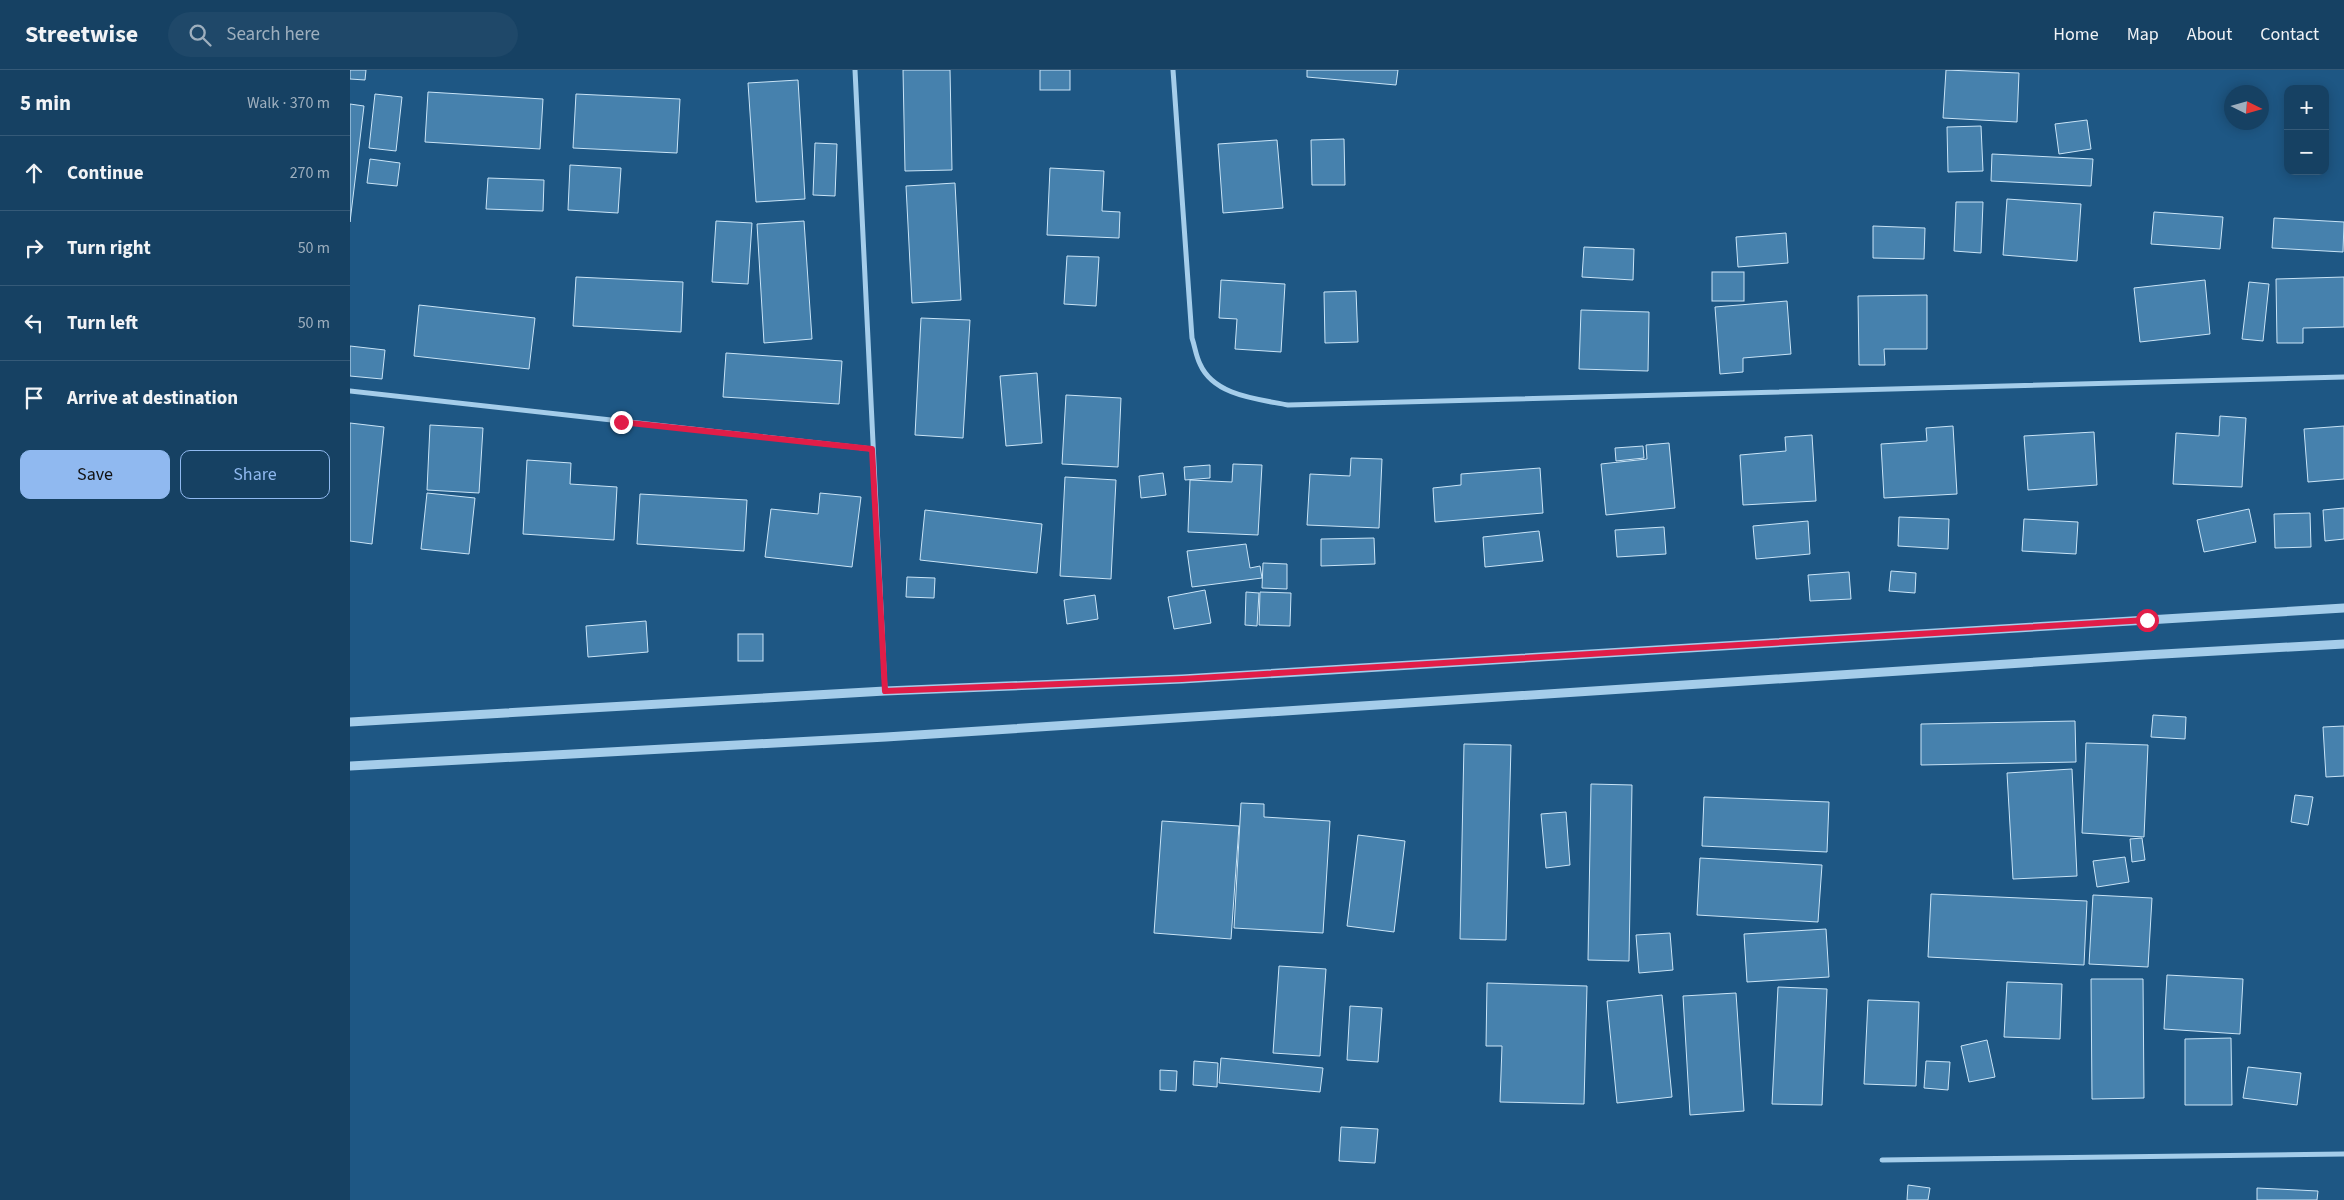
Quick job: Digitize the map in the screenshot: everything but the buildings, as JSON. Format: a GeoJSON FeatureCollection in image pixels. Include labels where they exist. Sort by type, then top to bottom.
{"type":"FeatureCollection","features":[{"type":"Feature","properties":{"kind":"street"},"geometry":{"type":"LineString","coordinates":[[855,70],[885,691]]}},
{"type":"Feature","properties":{"kind":"street"},"geometry":{"type":"LineString","coordinates":[[1174,70],[1192,338],[1200,366],[1218,386],[1250,397],[1288,404],[2344,377]]}},
{"type":"Feature","properties":{"kind":"street"},"geometry":{"type":"LineString","coordinates":[[350,391],[872,449]]}},
{"type":"Feature","properties":{"kind":"street"},"geometry":{"type":"LineString","coordinates":[[350,722],[885,691],[1182,679],[2344,608]]}},
{"type":"Feature","properties":{"kind":"street"},"geometry":{"type":"LineString","coordinates":[[350,766],[886,736],[2125,656],[2344,644]]}},
{"type":"Feature","properties":{"kind":"street"},"geometry":{"type":"LineString","coordinates":[[1882,1160],[2344,1154]]}},
{"type":"Feature","properties":{"kind":"route"},"geometry":{"type":"LineString","coordinates":[[621,422],[872,449],[885,691],[1182,679],[2147,620]]}}]}
